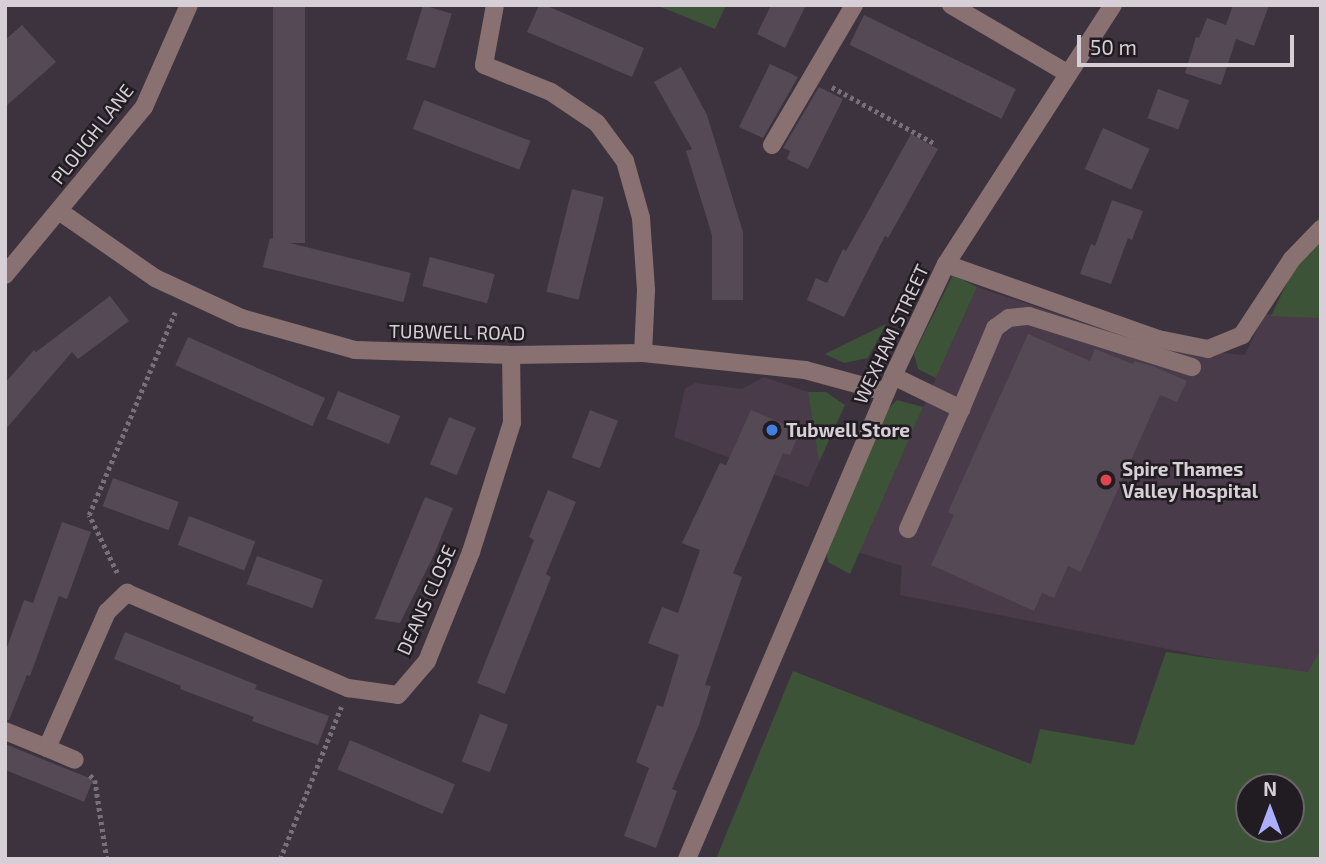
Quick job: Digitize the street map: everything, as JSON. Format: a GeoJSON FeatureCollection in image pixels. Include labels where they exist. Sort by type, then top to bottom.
{"type":"FeatureCollection","features":[{"type":"Feature","properties":{"kind":"street","name":"PLOUGH LANE"},"geometry":{"type":"LineString","coordinates":[[5,275],[144,107],[189,5]]}},
{"type":"Feature","properties":{"kind":"street"},"geometry":{"type":"LineString","coordinates":[[495,5],[484,65],[551,92],[597,123],[625,161],[641,218],[646,290],[643,353]]}},
{"type":"Feature","properties":{"kind":"street"},"geometry":{"type":"LineString","coordinates":[[772,145],[810,75],[854,5]]}},
{"type":"Feature","properties":{"kind":"street"},"geometry":{"type":"LineString","coordinates":[[951,5],[1067,73]]}},
{"type":"Feature","properties":{"kind":"street","name":"WEXHAM STREET"},"geometry":{"type":"LineString","coordinates":[[687,859],[889,384],[946,264],[1113,5]]}},
{"type":"Feature","properties":{"kind":"street","name":"TUBWELL ROAD"},"geometry":{"type":"LineString","coordinates":[[59,211],[155,278],[241,318],[355,350],[512,355],[643,353],[805,370],[889,384],[961,409]]}},
{"type":"Feature","properties":{"kind":"street"},"geometry":{"type":"LineString","coordinates":[[946,264],[1158,339],[1208,349],[1242,335],[1292,259],[1321,229]]}},
{"type":"Feature","properties":{"kind":"street"},"geometry":{"type":"LineString","coordinates":[[908,529],[995,328],[1009,318],[1030,316],[1192,368]]}},
{"type":"Feature","properties":{"kind":"street","name":"DEANS CLOSE"},"geometry":{"type":"LineString","coordinates":[[127,593],[348,688],[398,695],[427,661],[471,552],[512,423],[512,355]]}},
{"type":"Feature","properties":{"kind":"street"},"geometry":{"type":"LineString","coordinates":[[47,748],[107,612],[127,593]]}},
{"type":"Feature","properties":{"kind":"street"},"geometry":{"type":"LineString","coordinates":[[5,731],[75,760]]}},
{"type":"Feature","properties":{"kind":"path"},"geometry":{"type":"LineString","coordinates":[[810,75],[934,143]]}},
{"type":"Feature","properties":{"kind":"path"},"geometry":{"type":"LineString","coordinates":[[127,593],[89,515],[184,291]]}},
{"type":"Feature","properties":{"kind":"path"},"geometry":{"type":"LineString","coordinates":[[280,859],[348,688]]}},
{"type":"Feature","properties":{"kind":"path"},"geometry":{"type":"LineString","coordinates":[[75,760],[95,780],[107,859]]}},
{"type":"Feature","properties":{"kind":"shaded area","name":"Spire Thames Valley Hospital"},"geometry":{"type":"Polygon","coordinates":[[[977,287],[1156,347],[1245,355],[1264,314],[1321,316],[1321,649],[1307,677],[900,595],[902,566],[858,552],[977,287]]]}},
{"type":"Feature","properties":{"kind":"shaded area"},"geometry":{"type":"Polygon","coordinates":[[[764,377],[808,392],[819,462],[808,487],[674,437],[685,389],[695,383],[742,389],[764,377]]]}},
{"type":"Feature","properties":{"kind":"green space"},"geometry":{"type":"Polygon","coordinates":[[[656,5],[726,5],[715,29],[656,5]]]}},
{"type":"Feature","properties":{"kind":"green space"},"geometry":{"type":"Polygon","coordinates":[[[1321,213],[1321,318],[1271,316],[1321,213]]]}},
{"type":"Feature","properties":{"kind":"green space"},"geometry":{"type":"Polygon","coordinates":[[[953,275],[977,287],[936,378],[918,369],[914,354],[953,275]]]}},
{"type":"Feature","properties":{"kind":"green space"},"geometry":{"type":"Polygon","coordinates":[[[886,324],[868,358],[844,363],[825,354],[886,324]]]}},
{"type":"Feature","properties":{"kind":"green space"},"geometry":{"type":"Polygon","coordinates":[[[808,392],[826,392],[845,405],[819,462],[808,392]]]}},
{"type":"Feature","properties":{"kind":"green space"},"geometry":{"type":"Polygon","coordinates":[[[897,400],[923,407],[850,574],[828,562],[826,547],[886,411],[897,400]]]}},
{"type":"Feature","properties":{"kind":"green space"},"geometry":{"type":"Polygon","coordinates":[[[1321,649],[1321,859],[716,859],[793,671],[1031,764],[1040,729],[1134,745],[1166,652],[1308,672],[1321,649]]]}},
{"type":"Feature","properties":{"kind":"building"},"geometry":{"type":"Polygon","coordinates":[[[273,5],[305,5],[305,243],[273,243],[273,5]]]}},
{"type":"Feature","properties":{"kind":"building"},"geometry":{"type":"Polygon","coordinates":[[[423,5],[452,14],[435,68],[406,60],[423,5]]]}},
{"type":"Feature","properties":{"kind":"building"},"geometry":{"type":"Polygon","coordinates":[[[539,5],[545,5],[644,48],[632,77],[527,32],[539,5]]]}},
{"type":"Feature","properties":{"kind":"building"},"geometry":{"type":"Polygon","coordinates":[[[771,5],[806,5],[785,48],[757,34],[771,5]]]}},
{"type":"Feature","properties":{"kind":"building"},"geometry":{"type":"Polygon","coordinates":[[[1233,5],[1269,5],[1254,46],[1236,39],[1221,85],[1185,73],[1196,37],[1199,38],[1207,18],[1226,25],[1233,5]]]}},
{"type":"Feature","properties":{"kind":"building"},"geometry":{"type":"Polygon","coordinates":[[[864,15],[1016,89],[1001,119],[850,45],[864,15]]]}},
{"type":"Feature","properties":{"kind":"building"},"geometry":{"type":"Polygon","coordinates":[[[22,25],[56,62],[5,107],[5,40],[22,25]]]}},
{"type":"Feature","properties":{"kind":"building"},"geometry":{"type":"Polygon","coordinates":[[[770,64],[798,77],[763,138],[739,127],[770,64]]]}},
{"type":"Feature","properties":{"kind":"building"},"geometry":{"type":"Polygon","coordinates":[[[681,67],[707,115],[743,232],[743,300],[712,300],[712,235],[686,151],[692,149],[654,82],[681,67]]]}},
{"type":"Feature","properties":{"kind":"building"},"geometry":{"type":"Polygon","coordinates":[[[819,87],[843,99],[808,169],[787,159],[790,151],[783,148],[819,87]]]}},
{"type":"Feature","properties":{"kind":"building"},"geometry":{"type":"Polygon","coordinates":[[[1158,89],[1189,100],[1178,129],[1147,118],[1158,89]]]}},
{"type":"Feature","properties":{"kind":"building"},"geometry":{"type":"Polygon","coordinates":[[[424,100],[530,141],[519,170],[413,129],[424,100]]]}},
{"type":"Feature","properties":{"kind":"building"},"geometry":{"type":"Polygon","coordinates":[[[1103,128],[1150,149],[1131,190],[1085,169],[1103,128]]]}},
{"type":"Feature","properties":{"kind":"building"},"geometry":{"type":"Polygon","coordinates":[[[911,134],[938,149],[888,238],[885,236],[844,317],[807,300],[816,278],[827,283],[843,249],[846,251],[911,134]]]}},
{"type":"Feature","properties":{"kind":"building"},"geometry":{"type":"Polygon","coordinates":[[[572,189],[604,197],[578,300],[546,292],[572,189]]]}},
{"type":"Feature","properties":{"kind":"building"},"geometry":{"type":"Polygon","coordinates":[[[1112,200],[1143,211],[1132,240],[1128,238],[1111,284],[1080,274],[1091,244],[1095,246],[1112,200]]]}},
{"type":"Feature","properties":{"kind":"building"},"geometry":{"type":"Polygon","coordinates":[[[270,238],[411,273],[403,302],[263,267],[270,238]]]}},
{"type":"Feature","properties":{"kind":"building"},"geometry":{"type":"Polygon","coordinates":[[[430,257],[495,274],[487,303],[422,286],[430,257]]]}},
{"type":"Feature","properties":{"kind":"building"},"geometry":{"type":"Polygon","coordinates":[[[110,296],[129,321],[78,359],[72,352],[5,430],[5,383],[34,350],[36,352],[110,296]]]}},
{"type":"Feature","properties":{"kind":"building","name":"Spire Thames Valley Hospital"},"geometry":{"type":"Polygon","coordinates":[[[1028,334],[1090,361],[1095,349],[1133,364],[1135,361],[1155,367],[1187,381],[1177,402],[1160,395],[1081,572],[1068,566],[1054,598],[1042,593],[1034,611],[931,565],[954,515],[948,512],[1028,334]]]}},
{"type":"Feature","properties":{"kind":"building"},"geometry":{"type":"Polygon","coordinates":[[[188,337],[325,398],[312,426],[175,365],[188,337]]]}},
{"type":"Feature","properties":{"kind":"building"},"geometry":{"type":"Polygon","coordinates":[[[338,391],[400,416],[389,444],[327,419],[338,391]]]}},
{"type":"Feature","properties":{"kind":"building"},"geometry":{"type":"Polygon","coordinates":[[[590,410],[618,421],[600,468],[572,458],[590,410]]]}},
{"type":"Feature","properties":{"kind":"building"},"geometry":{"type":"Polygon","coordinates":[[[751,410],[800,431],[790,455],[783,453],[733,573],[742,577],[705,685],[711,686],[699,725],[672,789],[677,791],[656,848],[624,836],[649,768],[636,762],[657,705],[663,707],[679,655],[648,643],[662,607],[678,613],[700,550],[682,543],[720,463],[726,465],[751,410]]]}},
{"type":"Feature","properties":{"kind":"building"},"geometry":{"type":"Polygon","coordinates":[[[449,417],[476,428],[457,475],[430,464],[449,417]]]}},
{"type":"Feature","properties":{"kind":"building"},"geometry":{"type":"Polygon","coordinates":[[[113,478],[179,502],[169,530],[103,506],[113,478]]]}},
{"type":"Feature","properties":{"kind":"building"},"geometry":{"type":"Polygon","coordinates":[[[548,490],[576,502],[546,574],[551,577],[505,694],[477,683],[534,540],[529,537],[548,490]]]}},
{"type":"Feature","properties":{"kind":"building"},"geometry":{"type":"Polygon","coordinates":[[[425,497],[453,508],[434,555],[400,623],[375,619],[425,497]]]}},
{"type":"Feature","properties":{"kind":"building"},"geometry":{"type":"Polygon","coordinates":[[[189,516],[255,541],[244,570],[178,545],[189,516]]]}},
{"type":"Feature","properties":{"kind":"building"},"geometry":{"type":"Polygon","coordinates":[[[62,522],[91,532],[67,599],[59,596],[30,676],[27,675],[9,720],[5,720],[5,653],[24,600],[33,603],[62,522]]]}},
{"type":"Feature","properties":{"kind":"building"},"geometry":{"type":"Polygon","coordinates":[[[257,556],[323,580],[313,608],[247,584],[257,556]]]}},
{"type":"Feature","properties":{"kind":"building"},"geometry":{"type":"Polygon","coordinates":[[[125,632],[257,685],[255,689],[329,716],[318,745],[252,721],[254,717],[180,689],[181,686],[114,659],[125,632]]]}},
{"type":"Feature","properties":{"kind":"building"},"geometry":{"type":"Polygon","coordinates":[[[480,714],[508,725],[490,772],[462,762],[480,714]]]}},
{"type":"Feature","properties":{"kind":"building"},"geometry":{"type":"Polygon","coordinates":[[[350,740],[455,785],[442,814],[337,769],[350,740]]]}},
{"type":"Feature","properties":{"kind":"building"},"geometry":{"type":"Polygon","coordinates":[[[5,744],[93,780],[84,802],[5,770],[5,744]]]}},
{"type":"Feature","properties":{"kind":"place","name":"Tubwell Store"},"geometry":{"type":"Point","coordinates":[772,430]}},
{"type":"Feature","properties":{"kind":"place","name":"Spire Thames Valley Hospital"},"geometry":{"type":"Point","coordinates":[1106,480]}}]}
